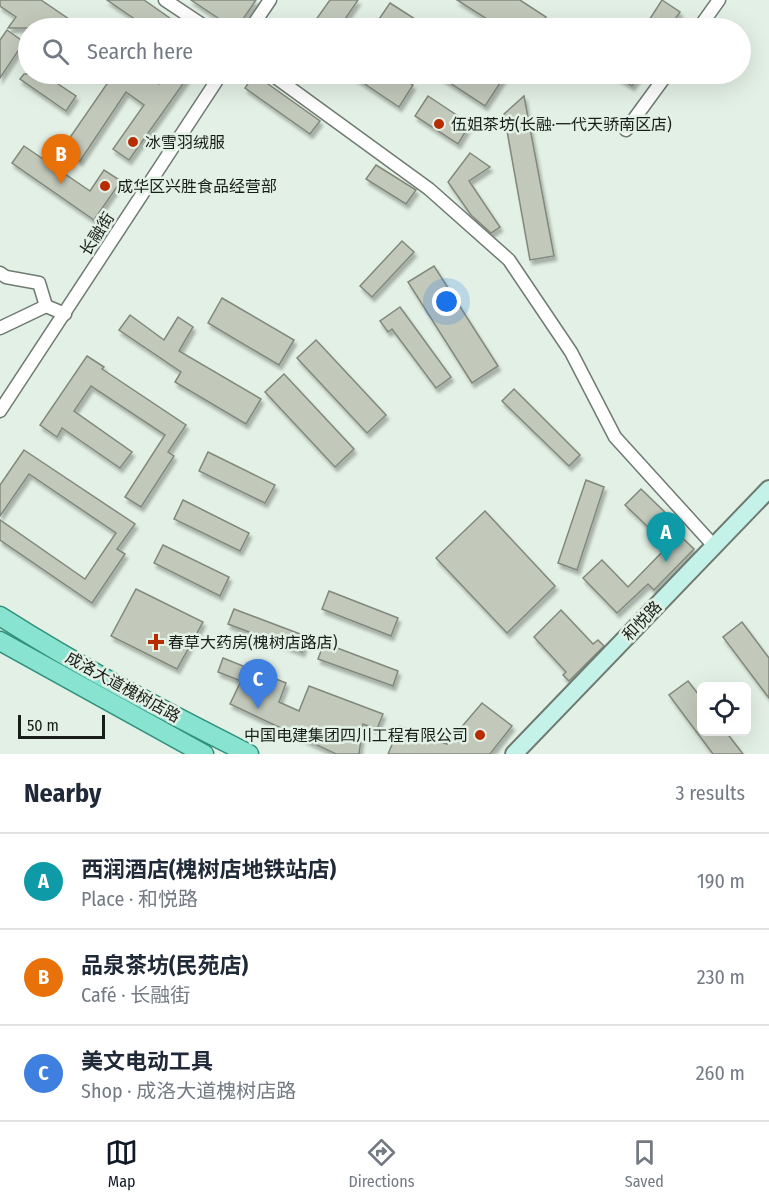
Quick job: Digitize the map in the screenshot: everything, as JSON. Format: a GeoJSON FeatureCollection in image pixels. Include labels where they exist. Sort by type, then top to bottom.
{"type":"FeatureCollection","features":[{"type":"Feature","properties":{"kind":"main road","name":"成洛大道槐树店路"},"geometry":{"type":"LineString","coordinates":[[0,616],[171,715],[249,754]]}},
{"type":"Feature","properties":{"kind":"main road","name":"成洛大道槐树店路"},"geometry":{"type":"LineString","coordinates":[[0,641],[171,738],[204,754]]}},
{"type":"Feature","properties":{"kind":"street"},"geometry":{"type":"LineString","coordinates":[[165,0],[192,18]]}},
{"type":"Feature","properties":{"kind":"street"},"geometry":{"type":"LineString","coordinates":[[258,18],[270,0]]}},
{"type":"Feature","properties":{"kind":"street"},"geometry":{"type":"LineString","coordinates":[[706,18],[720,0]]}},
{"type":"Feature","properties":{"kind":"street","name":"长融街"},"geometry":{"type":"LineString","coordinates":[[0,411],[214,84]]}},
{"type":"Feature","properties":{"kind":"street"},"geometry":{"type":"LineString","coordinates":[[285,84],[429,189],[509,260],[571,352],[615,437],[714,546]]}},
{"type":"Feature","properties":{"kind":"street"},"geometry":{"type":"LineString","coordinates":[[626,130],[660,84]]}},
{"type":"Feature","properties":{"kind":"street"},"geometry":{"type":"LineString","coordinates":[[0,273],[6,277],[39,283],[46,306]]}},
{"type":"Feature","properties":{"kind":"street"},"geometry":{"type":"LineString","coordinates":[[0,328],[46,306],[65,314]]}},
{"type":"Feature","properties":{"kind":"street","name":"和悦路"},"geometry":{"type":"LineString","coordinates":[[514,754],[769,489]]}},
{"type":"Feature","properties":{"kind":"building"},"geometry":{"type":"Polygon","coordinates":[[[0,0],[41,0],[67,18],[18,18],[18,28],[8,28],[16,17],[0,6],[0,0]]]}},
{"type":"Feature","properties":{"kind":"building"},"geometry":{"type":"Polygon","coordinates":[[[107,0],[144,0],[170,18],[133,18],[107,0]]]}},
{"type":"Feature","properties":{"kind":"building"},"geometry":{"type":"Polygon","coordinates":[[[191,0],[256,0],[244,18],[218,18],[191,0]]]}},
{"type":"Feature","properties":{"kind":"building"},"geometry":{"type":"Polygon","coordinates":[[[330,0],[358,0],[346,18],[317,18],[330,0]]]}},
{"type":"Feature","properties":{"kind":"building"},"geometry":{"type":"Polygon","coordinates":[[[457,0],[520,0],[546,17],[545,18],[485,18],[457,0]]]}},
{"type":"Feature","properties":{"kind":"building"},"geometry":{"type":"Polygon","coordinates":[[[662,0],[680,12],[676,18],[650,18],[662,0]]]}},
{"type":"Feature","properties":{"kind":"building"},"geometry":{"type":"Polygon","coordinates":[[[390,3],[413,18],[380,18],[390,3]]]}},
{"type":"Feature","properties":{"kind":"building"},"geometry":{"type":"Polygon","coordinates":[[[7,30],[18,38],[18,51],[0,78],[0,40],[7,30]]]}},
{"type":"Feature","properties":{"kind":"building"},"geometry":{"type":"Polygon","coordinates":[[[27,84],[58,84],[76,96],[66,111],[27,84]]]}},
{"type":"Feature","properties":{"kind":"building"},"geometry":{"type":"Polygon","coordinates":[[[107,84],[183,84],[129,160],[113,149],[144,105],[126,92],[80,161],[62,149],[107,84]]]}},
{"type":"Feature","properties":{"kind":"building"},"geometry":{"type":"Polygon","coordinates":[[[248,84],[268,84],[320,121],[310,134],[245,88],[248,84]]]}},
{"type":"Feature","properties":{"kind":"building"},"geometry":{"type":"Polygon","coordinates":[[[365,84],[413,85],[399,107],[365,84]]]}},
{"type":"Feature","properties":{"kind":"building"},"geometry":{"type":"Polygon","coordinates":[[[451,84],[499,84],[485,106],[451,84]]]}},
{"type":"Feature","properties":{"kind":"building"},"geometry":{"type":"Polygon","coordinates":[[[428,96],[470,124],[458,144],[415,116],[428,96]]]}},
{"type":"Feature","properties":{"kind":"building"},"geometry":{"type":"Polygon","coordinates":[[[524,96],[554,256],[530,260],[504,114],[524,96]]]}},
{"type":"Feature","properties":{"kind":"building"},"geometry":{"type":"Polygon","coordinates":[[[24,146],[90,191],[104,170],[121,181],[94,220],[12,163],[24,146]]]}},
{"type":"Feature","properties":{"kind":"building"},"geometry":{"type":"Polygon","coordinates":[[[470,153],[490,167],[469,181],[500,227],[491,233],[471,215],[448,182],[470,153]]]}},
{"type":"Feature","properties":{"kind":"building"},"geometry":{"type":"Polygon","coordinates":[[[376,165],[416,190],[406,204],[366,179],[376,165]]]}},
{"type":"Feature","properties":{"kind":"building"},"geometry":{"type":"Polygon","coordinates":[[[402,241],[414,252],[372,297],[360,286],[402,241]]]}},
{"type":"Feature","properties":{"kind":"building"},"geometry":{"type":"Polygon","coordinates":[[[434,266],[498,366],[472,383],[408,282],[434,266]]]}},
{"type":"Feature","properties":{"kind":"building"},"geometry":{"type":"Polygon","coordinates":[[[222,298],[294,340],[279,365],[208,323],[222,298]]]}},
{"type":"Feature","properties":{"kind":"building"},"geometry":{"type":"Polygon","coordinates":[[[400,307],[451,377],[436,388],[392,329],[388,332],[380,321],[400,307]]]}},
{"type":"Feature","properties":{"kind":"building"},"geometry":{"type":"Polygon","coordinates":[[[130,315],[164,340],[178,317],[193,327],[179,351],[261,399],[246,424],[175,382],[181,372],[119,330],[130,315]]]}},
{"type":"Feature","properties":{"kind":"building"},"geometry":{"type":"Polygon","coordinates":[[[316,340],[386,415],[367,433],[297,358],[316,340]]]}},
{"type":"Feature","properties":{"kind":"building"},"geometry":{"type":"Polygon","coordinates":[[[87,356],[104,367],[102,369],[186,425],[168,452],[174,456],[141,507],[125,497],[165,435],[91,386],[74,411],[132,452],[120,468],[62,428],[57,437],[40,425],[87,356]]]}},
{"type":"Feature","properties":{"kind":"building"},"geometry":{"type":"Polygon","coordinates":[[[284,374],[354,449],[335,467],[265,392],[284,374]]]}},
{"type":"Feature","properties":{"kind":"building"},"geometry":{"type":"Polygon","coordinates":[[[514,389],[580,455],[569,466],[502,401],[514,389]]]}},
{"type":"Feature","properties":{"kind":"building"},"geometry":{"type":"Polygon","coordinates":[[[24,450],[135,524],[117,549],[125,554],[92,603],[0,540],[0,520],[85,579],[116,533],[29,474],[0,516],[0,485],[24,450]]]}},
{"type":"Feature","properties":{"kind":"building"},"geometry":{"type":"Polygon","coordinates":[[[208,452],[275,485],[265,503],[199,471],[208,452]]]}},
{"type":"Feature","properties":{"kind":"building"},"geometry":{"type":"Polygon","coordinates":[[[586,480],[604,487],[577,570],[558,563],[586,480]]]}},
{"type":"Feature","properties":{"kind":"building"},"geometry":{"type":"Polygon","coordinates":[[[641,489],[674,521],[670,526],[694,549],[654,590],[648,584],[617,613],[583,578],[602,560],[628,587],[668,546],[625,505],[641,489]]]}},
{"type":"Feature","properties":{"kind":"building"},"geometry":{"type":"Polygon","coordinates":[[[183,500],[249,533],[240,551],[174,519],[183,500]]]}},
{"type":"Feature","properties":{"kind":"building"},"geometry":{"type":"Polygon","coordinates":[[[485,511],[555,586],[507,633],[436,558],[485,511]]]}},
{"type":"Feature","properties":{"kind":"building"},"geometry":{"type":"Polygon","coordinates":[[[163,545],[229,577],[220,596],[154,563],[163,545]]]}},
{"type":"Feature","properties":{"kind":"building"},"geometry":{"type":"Polygon","coordinates":[[[136,589],[203,622],[177,669],[111,636],[136,589]]]}},
{"type":"Feature","properties":{"kind":"building"},"geometry":{"type":"Polygon","coordinates":[[[329,591],[398,618],[391,636],[322,609],[329,591]]]}},
{"type":"Feature","properties":{"kind":"building"},"geometry":{"type":"Polygon","coordinates":[[[234,609],[308,637],[302,652],[228,624],[234,609]]]}},
{"type":"Feature","properties":{"kind":"building"},"geometry":{"type":"Polygon","coordinates":[[[561,610],[593,644],[598,640],[604,646],[569,681],[563,675],[566,672],[534,637],[561,610]]]}},
{"type":"Feature","properties":{"kind":"building"},"geometry":{"type":"Polygon","coordinates":[[[742,622],[769,658],[769,698],[723,637],[742,622]]]}},
{"type":"Feature","properties":{"kind":"building"},"geometry":{"type":"Polygon","coordinates":[[[324,643],[398,671],[393,686],[318,659],[324,643]]]}},
{"type":"Feature","properties":{"kind":"building"},"geometry":{"type":"Polygon","coordinates":[[[223,658],[286,683],[279,702],[299,711],[309,686],[383,714],[377,729],[363,724],[359,754],[336,754],[230,704],[241,681],[218,672],[223,658]]]}},
{"type":"Feature","properties":{"kind":"building"},"geometry":{"type":"Polygon","coordinates":[[[688,681],[697,693],[697,733],[669,695],[688,681]]]}},
{"type":"Feature","properties":{"kind":"building","name":"中国电建集团四川工程有限公司"},"geometry":{"type":"Polygon","coordinates":[[[482,703],[512,726],[490,754],[388,754],[400,726],[447,744],[482,703]]]}},
{"type":"Feature","properties":{"kind":"building"},"geometry":{"type":"Polygon","coordinates":[[[700,736],[729,736],[743,754],[713,754],[700,736]]]}},
{"type":"Feature","properties":{"kind":"place","name":"伍姐茶坊(长融·一代天骄南区店)"},"geometry":{"type":"Point","coordinates":[439,124]}},
{"type":"Feature","properties":{"kind":"place","name":"冰雪羽绒服"},"geometry":{"type":"Point","coordinates":[133,142]}},
{"type":"Feature","properties":{"kind":"place","name":"品泉茶坊(民苑店)"},"geometry":{"type":"Point","coordinates":[61,184]}},
{"type":"Feature","properties":{"kind":"place","name":"成华区兴胜食品经营部"},"geometry":{"type":"Point","coordinates":[105,186]}},
{"type":"Feature","properties":{"kind":"place","name":"西润酒店(槐树店地铁站店)"},"geometry":{"type":"Point","coordinates":[666,562]}},
{"type":"Feature","properties":{"kind":"place","name":"春草大药房(槐树店路店)"},"geometry":{"type":"Point","coordinates":[156,642]}},
{"type":"Feature","properties":{"kind":"place","name":"美文电动工具"},"geometry":{"type":"Point","coordinates":[258,709]}},
{"type":"Feature","properties":{"kind":"place","name":"中国电建集团四川工程有限公司"},"geometry":{"type":"Point","coordinates":[480,735]}}]}
